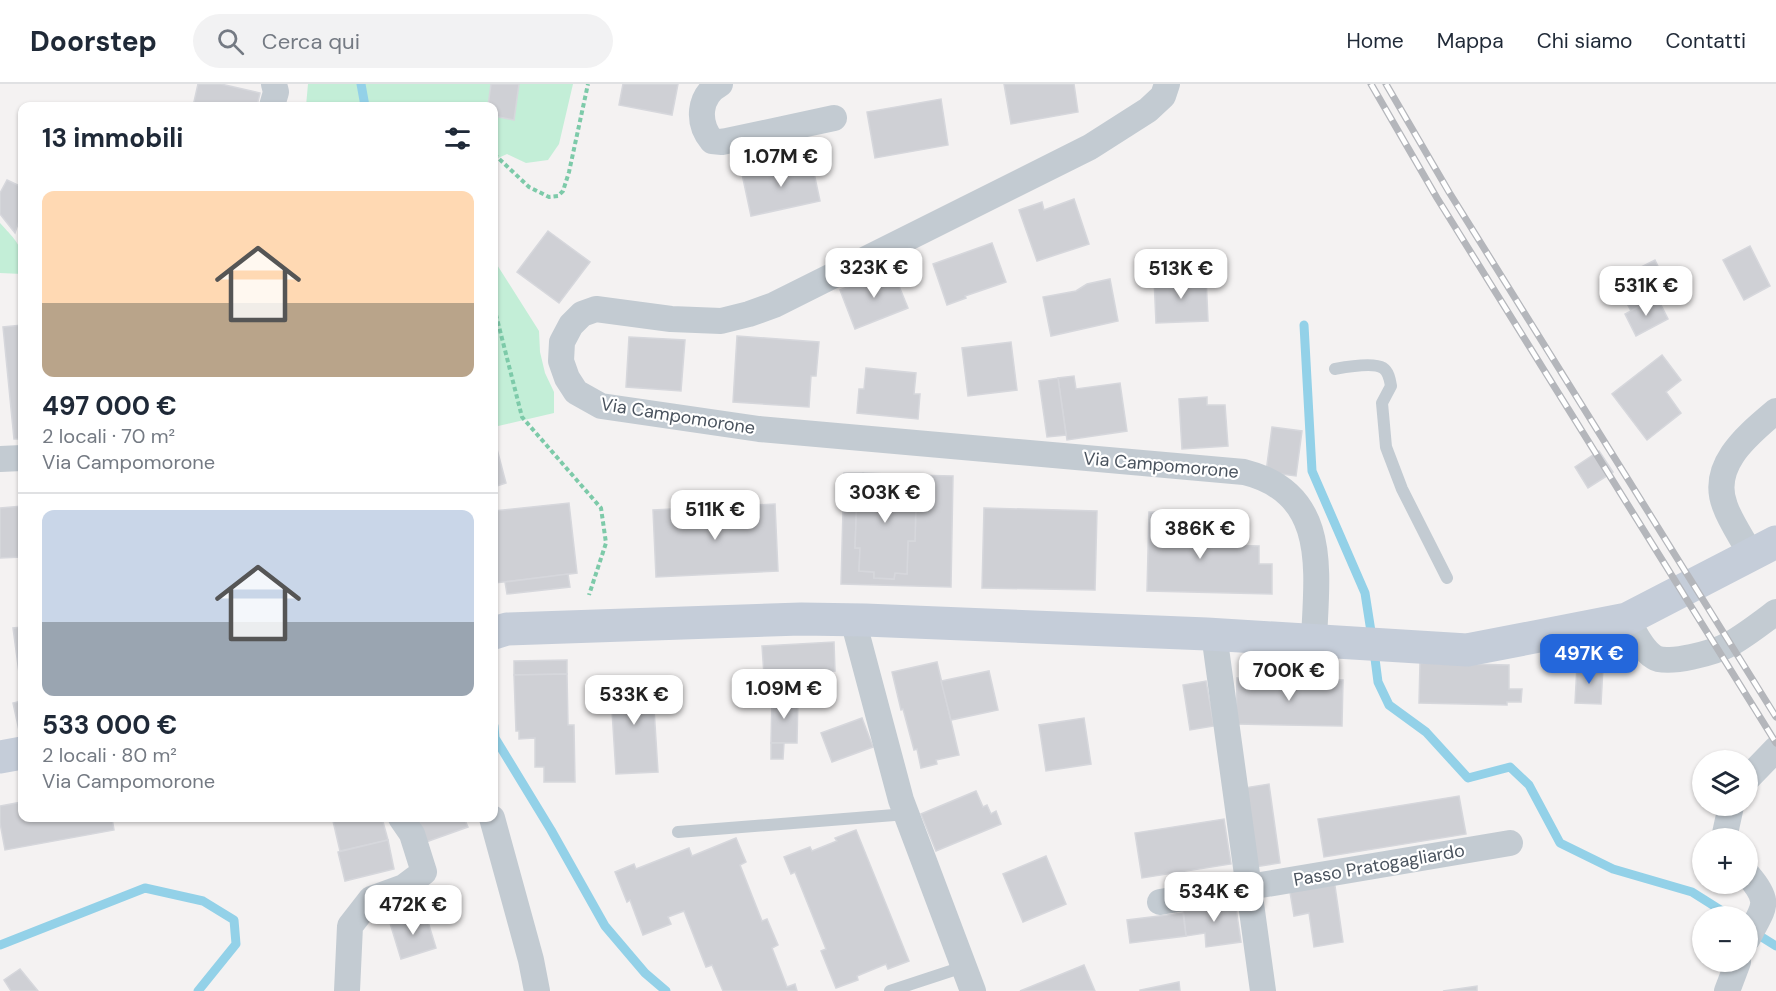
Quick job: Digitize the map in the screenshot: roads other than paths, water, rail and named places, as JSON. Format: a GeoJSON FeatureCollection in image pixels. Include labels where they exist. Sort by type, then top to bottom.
{"type":"FeatureCollection","features":[{"type":"Feature","properties":{"kind":"main road"},"geometry":{"type":"LineString","coordinates":[[498,627],[507,629],[801,619],[853,620],[1214,634],[1467,650],[1627,619],[1764,549]]}},
{"type":"Feature","properties":{"kind":"main road"},"geometry":{"type":"LineString","coordinates":[[0,757],[18,754]]}},
{"type":"Feature","properties":{"kind":"street"},"geometry":{"type":"LineString","coordinates":[[273,102],[276,92],[274,84]]}},
{"type":"Feature","properties":{"kind":"street"},"geometry":{"type":"LineString","coordinates":[[720,84],[714,87],[703,104],[700,119],[704,132],[712,141],[722,142],[834,118]]}},
{"type":"Feature","properties":{"kind":"street","name":"Via Campomorone"},"geometry":{"type":"LineString","coordinates":[[1167,84],[1163,96],[1148,110],[1090,147],[774,304],[749,314],[721,321],[671,319],[596,309],[582,314],[571,325],[562,342],[561,361],[567,378],[576,392],[601,406],[759,429],[1244,472],[1258,476],[1273,482],[1290,495],[1309,523],[1316,552],[1314,639]]}},
{"type":"Feature","properties":{"kind":"street"},"geometry":{"type":"LineString","coordinates":[[1764,549],[1725,506],[1722,477],[1738,447],[1776,411]]}},
{"type":"Feature","properties":{"kind":"street"},"geometry":{"type":"LineString","coordinates":[[0,459],[18,458]]}},
{"type":"Feature","properties":{"kind":"street"},"geometry":{"type":"LineString","coordinates":[[1627,619],[1639,640],[1654,657],[1665,661],[1676,661],[1728,645],[1776,612]]}},
{"type":"Feature","properties":{"kind":"street"},"geometry":{"type":"LineString","coordinates":[[853,620],[907,814],[974,991]]}},
{"type":"Feature","properties":{"kind":"street"},"geometry":{"type":"LineString","coordinates":[[1214,634],[1263,991]]}},
{"type":"Feature","properties":{"kind":"street"},"geometry":{"type":"LineString","coordinates":[[1758,768],[1776,749]]}},
{"type":"Feature","properties":{"kind":"street"},"geometry":{"type":"LineString","coordinates":[[347,991],[350,927],[371,899],[404,887],[424,872],[412,834],[404,822]]}},
{"type":"Feature","properties":{"kind":"street"},"geometry":{"type":"LineString","coordinates":[[493,822],[531,960],[537,991]]}},
{"type":"Feature","properties":{"kind":"street","name":"Passo Pratogagliardo"},"geometry":{"type":"LineString","coordinates":[[1160,902],[1510,843]]}},
{"type":"Feature","properties":{"kind":"street"},"geometry":{"type":"LineString","coordinates":[[1758,886],[1761,916]]}},
{"type":"Feature","properties":{"kind":"street"},"geometry":{"type":"LineString","coordinates":[[1727,991],[1734,972]]}},
{"type":"Feature","properties":{"kind":"lane"},"geometry":{"type":"LineString","coordinates":[[1335,369],[1375,366],[1388,374],[1391,386],[1382,403],[1386,447],[1402,489],[1447,578]]}},
{"type":"Feature","properties":{"kind":"lane"},"geometry":{"type":"LineString","coordinates":[[678,832],[907,814]]}},
{"type":"Feature","properties":{"kind":"lane"},"geometry":{"type":"LineString","coordinates":[[890,991],[963,967]]}},
{"type":"Feature","properties":{"kind":"waterway"},"geometry":{"type":"LineString","coordinates":[[361,84],[364,102]]}},
{"type":"Feature","properties":{"kind":"waterway"},"geometry":{"type":"LineString","coordinates":[[1304,325],[1312,471],[1365,593],[1372,638]]}},
{"type":"Feature","properties":{"kind":"waterway"},"geometry":{"type":"LineString","coordinates":[[1374,651],[1378,682],[1389,705],[1426,732],[1468,778],[1510,767],[1529,785],[1560,843],[1613,869],[1692,892],[1714,906]]}},
{"type":"Feature","properties":{"kind":"waterway"},"geometry":{"type":"LineString","coordinates":[[498,743],[551,830],[605,926],[645,973],[666,991]]}},
{"type":"Feature","properties":{"kind":"waterway"},"geometry":{"type":"LineString","coordinates":[[0,945],[145,888],[203,901],[234,920],[236,944],[198,991]]}},
{"type":"Feature","properties":{"kind":"waterway"},"geometry":{"type":"LineString","coordinates":[[1758,935],[1776,946]]}},
{"type":"Feature","properties":{"kind":"railway"},"geometry":{"type":"LineString","coordinates":[[1371,84],[1437,198],[1776,743]]}},
{"type":"Feature","properties":{"kind":"railway"},"geometry":{"type":"LineString","coordinates":[[1386,84],[1449,192],[1776,717]]}}]}
